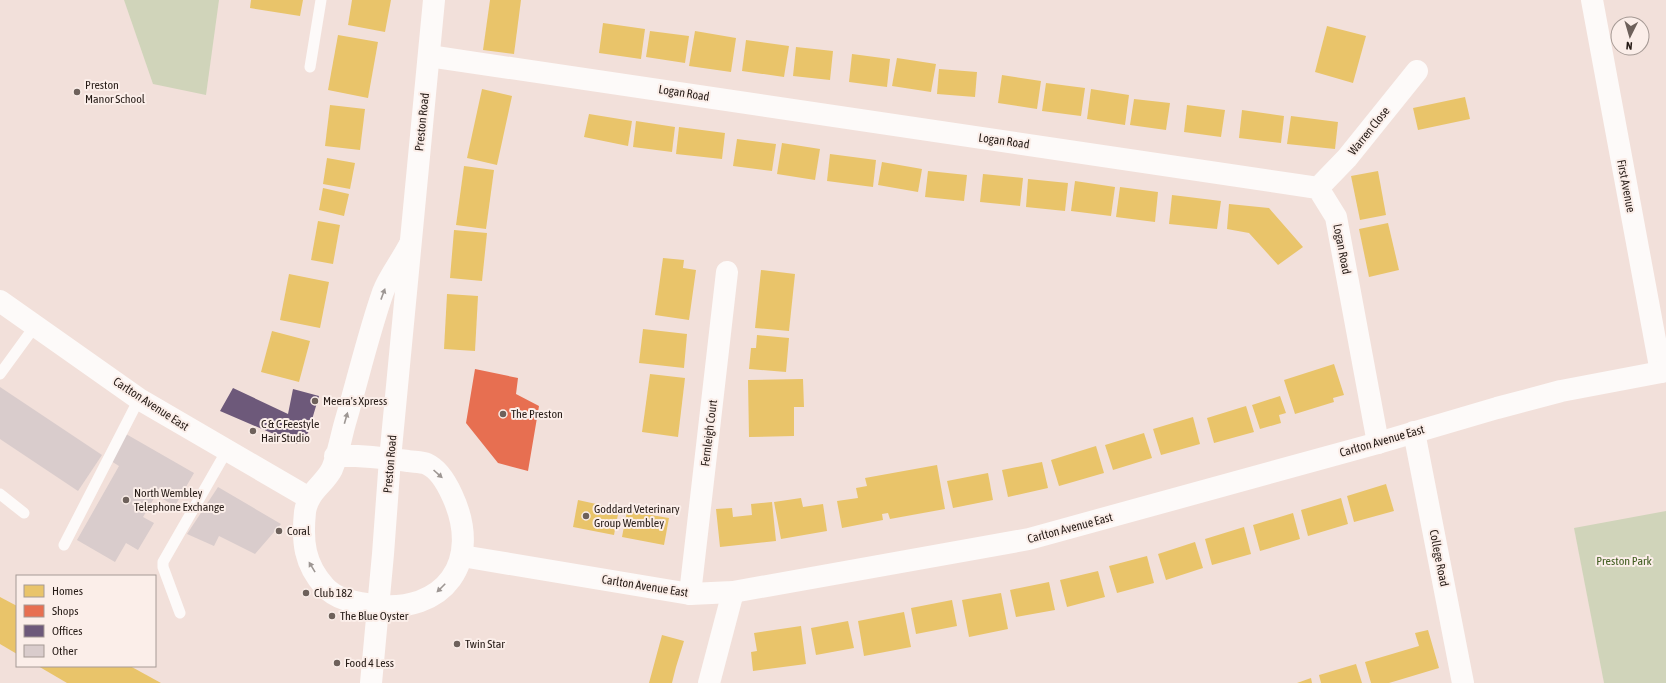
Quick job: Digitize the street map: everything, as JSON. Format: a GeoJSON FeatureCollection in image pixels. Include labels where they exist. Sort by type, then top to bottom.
{"type":"FeatureCollection","features":[{"type":"Feature","properties":{"kind":"street","name":"Preston Road"},"geometry":{"type":"LineString","coordinates":[[370,683],[434,0]]}},
{"type":"Feature","properties":{"kind":"street","name":"First Avenue"},"geometry":{"type":"LineString","coordinates":[[1592,0],[1664,371]]}},
{"type":"Feature","properties":{"kind":"street","name":"Logan Road"},"geometry":{"type":"LineString","coordinates":[[429,56],[1318,188],[1336,217],[1378,443]]}},
{"type":"Feature","properties":{"kind":"street","name":"Warren Close"},"geometry":{"type":"LineString","coordinates":[[1318,188],[1347,158],[1417,71]]}},
{"type":"Feature","properties":{"kind":"street","name":"Preston Road"},"geometry":{"type":"LineString","coordinates":[[335,456],[384,290],[410,244]]}},
{"type":"Feature","properties":{"kind":"street","name":"Fernleigh Court"},"geometry":{"type":"LineString","coordinates":[[690,594],[727,272]]}},
{"type":"Feature","properties":{"kind":"street","name":"Carlton Avenue East"},"geometry":{"type":"LineString","coordinates":[[0,301],[139,399],[226,452],[308,498]]}},
{"type":"Feature","properties":{"kind":"street","name":"Carlton Avenue East"},"geometry":{"type":"LineString","coordinates":[[462,556],[690,594],[733,592],[1029,539],[1562,391],[1664,371]]}},
{"type":"Feature","properties":{"kind":"street","name":"College Road"},"geometry":{"type":"LineString","coordinates":[[1414,432],[1463,683]]}},
{"type":"Feature","properties":{"kind":"street"},"geometry":{"type":"LineString","coordinates":[[358,455],[427,464],[443,478],[458,507],[462,531],[462,556],[456,570],[442,587],[430,598],[396,607],[378,606],[352,602],[338,597],[325,587],[304,551],[306,510],[308,498],[331,470],[335,456],[358,455]]}},
{"type":"Feature","properties":{"kind":"street"},"geometry":{"type":"LineString","coordinates":[[709,683],[733,592]]}},
{"type":"Feature","properties":{"kind":"lane"},"geometry":{"type":"LineString","coordinates":[[310,67],[321,0]]}},
{"type":"Feature","properties":{"kind":"lane"},"geometry":{"type":"LineString","coordinates":[[0,374],[35,326]]}},
{"type":"Feature","properties":{"kind":"lane"},"geometry":{"type":"LineString","coordinates":[[64,545],[139,399]]}},
{"type":"Feature","properties":{"kind":"lane"},"geometry":{"type":"LineString","coordinates":[[180,613],[163,562],[226,452]]}},
{"type":"Feature","properties":{"kind":"lane"},"geometry":{"type":"LineString","coordinates":[[0,494],[24,512]]}},
{"type":"Feature","properties":{"kind":"green space"},"geometry":{"type":"Polygon","coordinates":[[[124,0],[219,0],[206,95],[153,84],[124,0]]]}},
{"type":"Feature","properties":{"kind":"green space","name":"Preston Park"},"geometry":{"type":"Polygon","coordinates":[[[1666,511],[1666,683],[1604,683],[1574,528],[1666,511]]]}},
{"type":"Feature","properties":{"kind":"building: Homes"},"geometry":{"type":"Polygon","coordinates":[[[251,0],[303,0],[300,16],[250,8],[251,0]]]}},
{"type":"Feature","properties":{"kind":"building: Homes"},"geometry":{"type":"Polygon","coordinates":[[[352,0],[391,0],[385,32],[348,25],[352,0]]]}},
{"type":"Feature","properties":{"kind":"building: Homes"},"geometry":{"type":"Polygon","coordinates":[[[490,0],[521,0],[514,54],[483,50],[490,0]]]}},
{"type":"Feature","properties":{"kind":"building: Homes"},"geometry":{"type":"Polygon","coordinates":[[[603,23],[645,29],[641,59],[599,53],[603,23]]]}},
{"type":"Feature","properties":{"kind":"building: Homes"},"geometry":{"type":"Polygon","coordinates":[[[1327,26],[1366,36],[1353,83],[1315,72],[1327,26]]]}},
{"type":"Feature","properties":{"kind":"building: Homes"},"geometry":{"type":"Polygon","coordinates":[[[650,31],[689,36],[685,63],[646,57],[650,31]]]}},
{"type":"Feature","properties":{"kind":"building: Homes"},"geometry":{"type":"Polygon","coordinates":[[[695,31],[736,38],[731,72],[689,66],[695,31]]]}},
{"type":"Feature","properties":{"kind":"building: Homes"},"geometry":{"type":"Polygon","coordinates":[[[338,35],[378,42],[368,98],[328,90],[338,35]]]}},
{"type":"Feature","properties":{"kind":"building: Homes"},"geometry":{"type":"Polygon","coordinates":[[[746,40],[789,46],[784,77],[742,71],[746,40]]]}},
{"type":"Feature","properties":{"kind":"building: Homes"},"geometry":{"type":"Polygon","coordinates":[[[796,47],[833,51],[830,80],[793,76],[796,47]]]}},
{"type":"Feature","properties":{"kind":"building: Homes"},"geometry":{"type":"Polygon","coordinates":[[[852,54],[890,59],[887,87],[849,82],[852,54]]]}},
{"type":"Feature","properties":{"kind":"building: Homes"},"geometry":{"type":"Polygon","coordinates":[[[897,58],[936,64],[931,92],[892,86],[897,58]]]}},
{"type":"Feature","properties":{"kind":"building: Homes"},"geometry":{"type":"Polygon","coordinates":[[[939,69],[977,72],[975,97],[937,94],[939,69]]]}},
{"type":"Feature","properties":{"kind":"building: Homes"},"geometry":{"type":"Polygon","coordinates":[[[1002,75],[1041,81],[1037,109],[998,103],[1002,75]]]}},
{"type":"Feature","properties":{"kind":"building: Homes"},"geometry":{"type":"Polygon","coordinates":[[[1046,83],[1085,88],[1081,116],[1042,111],[1046,83]]]}},
{"type":"Feature","properties":{"kind":"building: Homes"},"geometry":{"type":"Polygon","coordinates":[[[482,89],[512,96],[497,165],[467,158],[482,89]]]}},
{"type":"Feature","properties":{"kind":"building: Homes"},"geometry":{"type":"Polygon","coordinates":[[[1091,89],[1129,95],[1125,125],[1087,119],[1091,89]]]}},
{"type":"Feature","properties":{"kind":"building: Homes"},"geometry":{"type":"Polygon","coordinates":[[[1465,97],[1470,119],[1418,130],[1413,108],[1465,97]]]}},
{"type":"Feature","properties":{"kind":"building: Homes"},"geometry":{"type":"Polygon","coordinates":[[[1134,99],[1170,103],[1166,130],[1130,125],[1134,99]]]}},
{"type":"Feature","properties":{"kind":"building: Homes"},"geometry":{"type":"Polygon","coordinates":[[[330,105],[365,109],[360,150],[325,146],[330,105]]]}},
{"type":"Feature","properties":{"kind":"building: Homes"},"geometry":{"type":"Polygon","coordinates":[[[1187,105],[1225,110],[1221,137],[1184,132],[1187,105]]]}},
{"type":"Feature","properties":{"kind":"building: Homes"},"geometry":{"type":"Polygon","coordinates":[[[1242,110],[1284,116],[1281,143],[1239,138],[1242,110]]]}},
{"type":"Feature","properties":{"kind":"building: Homes"},"geometry":{"type":"Polygon","coordinates":[[[589,114],[632,121],[628,146],[584,137],[589,114]]]}},
{"type":"Feature","properties":{"kind":"building: Homes"},"geometry":{"type":"Polygon","coordinates":[[[1291,116],[1338,122],[1335,149],[1287,144],[1291,116]]]}},
{"type":"Feature","properties":{"kind":"building: Homes"},"geometry":{"type":"Polygon","coordinates":[[[636,121],[675,127],[672,152],[633,147],[636,121]]]}},
{"type":"Feature","properties":{"kind":"building: Homes"},"geometry":{"type":"Polygon","coordinates":[[[679,127],[725,133],[722,159],[676,154],[679,127]]]}},
{"type":"Feature","properties":{"kind":"building: Homes"},"geometry":{"type":"Polygon","coordinates":[[[737,139],[776,144],[772,171],[733,166],[737,139]]]}},
{"type":"Feature","properties":{"kind":"building: Homes"},"geometry":{"type":"Polygon","coordinates":[[[782,143],[820,149],[815,180],[777,174],[782,143]]]}},
{"type":"Feature","properties":{"kind":"building: Homes"},"geometry":{"type":"Polygon","coordinates":[[[830,154],[876,160],[873,187],[827,181],[830,154]]]}},
{"type":"Feature","properties":{"kind":"building: Homes"},"geometry":{"type":"Polygon","coordinates":[[[327,158],[355,163],[350,189],[323,184],[327,158]]]}},
{"type":"Feature","properties":{"kind":"building: Homes"},"geometry":{"type":"Polygon","coordinates":[[[882,162],[922,169],[918,192],[878,185],[882,162]]]}},
{"type":"Feature","properties":{"kind":"building: Homes"},"geometry":{"type":"Polygon","coordinates":[[[464,166],[494,170],[486,229],[456,225],[464,166]]]}},
{"type":"Feature","properties":{"kind":"building: Homes"},"geometry":{"type":"Polygon","coordinates":[[[928,171],[967,175],[964,201],[925,197],[928,171]]]}},
{"type":"Feature","properties":{"kind":"building: Homes"},"geometry":{"type":"Polygon","coordinates":[[[1378,171],[1386,215],[1360,220],[1351,176],[1378,171]]]}},
{"type":"Feature","properties":{"kind":"building: Homes"},"geometry":{"type":"Polygon","coordinates":[[[983,174],[1023,178],[1020,206],[980,202],[983,174]]]}},
{"type":"Feature","properties":{"kind":"building: Homes"},"geometry":{"type":"Polygon","coordinates":[[[1028,179],[1068,183],[1065,211],[1026,207],[1028,179]]]}},
{"type":"Feature","properties":{"kind":"building: Homes"},"geometry":{"type":"Polygon","coordinates":[[[1075,181],[1115,187],[1111,216],[1071,211],[1075,181]]]}},
{"type":"Feature","properties":{"kind":"building: Homes"},"geometry":{"type":"Polygon","coordinates":[[[1120,187],[1158,192],[1155,222],[1116,217],[1120,187]]]}},
{"type":"Feature","properties":{"kind":"building: Homes"},"geometry":{"type":"Polygon","coordinates":[[[323,188],[349,194],[344,216],[319,210],[323,188]]]}},
{"type":"Feature","properties":{"kind":"building: Homes"},"geometry":{"type":"Polygon","coordinates":[[[1172,195],[1221,201],[1217,229],[1169,224],[1172,195]]]}},
{"type":"Feature","properties":{"kind":"building: Homes"},"geometry":{"type":"Polygon","coordinates":[[[1229,204],[1269,208],[1303,247],[1278,265],[1249,233],[1227,229],[1229,204]]]}},
{"type":"Feature","properties":{"kind":"building: Homes"},"geometry":{"type":"Polygon","coordinates":[[[318,221],[340,225],[333,264],[311,260],[318,221]]]}},
{"type":"Feature","properties":{"kind":"building: Homes"},"geometry":{"type":"Polygon","coordinates":[[[1388,223],[1399,270],[1369,277],[1359,229],[1388,223]]]}},
{"type":"Feature","properties":{"kind":"building: Homes"},"geometry":{"type":"Polygon","coordinates":[[[454,230],[487,233],[482,281],[450,278],[454,230]]]}},
{"type":"Feature","properties":{"kind":"building: Homes"},"geometry":{"type":"Polygon","coordinates":[[[663,258],[684,260],[683,268],[696,270],[689,320],[655,315],[663,258]]]}},
{"type":"Feature","properties":{"kind":"building: Homes"},"geometry":{"type":"Polygon","coordinates":[[[761,270],[795,274],[789,331],[755,328],[761,270]]]}},
{"type":"Feature","properties":{"kind":"building: Homes"},"geometry":{"type":"Polygon","coordinates":[[[289,274],[329,282],[320,328],[280,320],[289,274]]]}},
{"type":"Feature","properties":{"kind":"building: Homes"},"geometry":{"type":"Polygon","coordinates":[[[447,294],[478,296],[475,351],[444,349],[447,294]]]}},
{"type":"Feature","properties":{"kind":"building: Homes"},"geometry":{"type":"Polygon","coordinates":[[[643,329],[687,334],[684,368],[639,363],[643,329]]]}},
{"type":"Feature","properties":{"kind":"building: Homes"},"geometry":{"type":"Polygon","coordinates":[[[272,331],[310,341],[299,382],[261,372],[272,331]]]}},
{"type":"Feature","properties":{"kind":"building: Homes"},"geometry":{"type":"Polygon","coordinates":[[[757,335],[789,338],[786,372],[749,369],[751,348],[756,348],[757,335]]]}},
{"type":"Feature","properties":{"kind":"building: Homes"},"geometry":{"type":"Polygon","coordinates":[[[1334,364],[1344,395],[1333,398],[1334,402],[1295,414],[1284,380],[1334,364]]]}},
{"type":"Feature","properties":{"kind":"building: Homes"},"geometry":{"type":"Polygon","coordinates":[[[650,374],[685,378],[678,437],[642,432],[650,374]]]}},
{"type":"Feature","properties":{"kind":"building: Homes"},"geometry":{"type":"Polygon","coordinates":[[[803,379],[804,407],[794,407],[794,436],[749,437],[748,380],[803,379]]]}},
{"type":"Feature","properties":{"kind":"building: Homes"},"geometry":{"type":"Polygon","coordinates":[[[1280,396],[1286,413],[1279,415],[1281,423],[1260,429],[1252,405],[1280,396]]]}},
{"type":"Feature","properties":{"kind":"building: Homes"},"geometry":{"type":"Polygon","coordinates":[[[1246,406],[1254,432],[1214,443],[1207,418],[1246,406]]]}},
{"type":"Feature","properties":{"kind":"building: Homes"},"geometry":{"type":"Polygon","coordinates":[[[1193,417],[1200,444],[1161,455],[1153,429],[1193,417]]]}},
{"type":"Feature","properties":{"kind":"building: Homes"},"geometry":{"type":"Polygon","coordinates":[[[1144,433],[1152,458],[1113,470],[1105,445],[1144,433]]]}},
{"type":"Feature","properties":{"kind":"building: Homes"},"geometry":{"type":"Polygon","coordinates":[[[1096,446],[1104,473],[1059,486],[1051,460],[1096,446]]]}},
{"type":"Feature","properties":{"kind":"building: Homes"},"geometry":{"type":"Polygon","coordinates":[[[1042,462],[1048,488],[1008,497],[1002,470],[1042,462]]]}},
{"type":"Feature","properties":{"kind":"building: Homes"},"geometry":{"type":"Polygon","coordinates":[[[937,465],[945,509],[890,519],[888,513],[882,514],[883,520],[842,528],[837,501],[858,498],[856,488],[867,486],[865,478],[937,465]]]}},
{"type":"Feature","properties":{"kind":"building: Homes"},"geometry":{"type":"Polygon","coordinates":[[[988,473],[993,500],[953,508],[947,481],[988,473]]]}},
{"type":"Feature","properties":{"kind":"building: Homes"},"geometry":{"type":"Polygon","coordinates":[[[1386,484],[1394,511],[1354,522],[1347,496],[1386,484]]]}},
{"type":"Feature","properties":{"kind":"building: Homes"},"geometry":{"type":"Polygon","coordinates":[[[801,498],[803,507],[823,504],[827,531],[781,539],[774,502],[801,498]]]}},
{"type":"Feature","properties":{"kind":"building: Homes"},"geometry":{"type":"Polygon","coordinates":[[[1341,498],[1348,524],[1308,536],[1301,510],[1341,498]]]}},
{"type":"Feature","properties":{"kind":"building: Homes"},"geometry":{"type":"Polygon","coordinates":[[[578,500],[619,509],[614,535],[573,527],[578,500]]]}},
{"type":"Feature","properties":{"kind":"building: Homes"},"geometry":{"type":"Polygon","coordinates":[[[772,502],[776,541],[720,547],[716,509],[732,508],[733,517],[752,515],[751,504],[772,502]]]}},
{"type":"Feature","properties":{"kind":"building: Homes"},"geometry":{"type":"Polygon","coordinates":[[[627,511],[669,518],[664,545],[622,537],[627,511]]]}},
{"type":"Feature","properties":{"kind":"building: Homes"},"geometry":{"type":"Polygon","coordinates":[[[1293,513],[1300,539],[1260,551],[1253,525],[1293,513]]]}},
{"type":"Feature","properties":{"kind":"building: Homes"},"geometry":{"type":"Polygon","coordinates":[[[1244,527],[1251,554],[1212,565],[1205,539],[1244,527]]]}},
{"type":"Feature","properties":{"kind":"building: Homes"},"geometry":{"type":"Polygon","coordinates":[[[1195,542],[1203,568],[1166,580],[1158,554],[1195,542]]]}},
{"type":"Feature","properties":{"kind":"building: Homes"},"geometry":{"type":"Polygon","coordinates":[[[1147,556],[1154,583],[1117,593],[1109,566],[1147,556]]]}},
{"type":"Feature","properties":{"kind":"building: Homes"},"geometry":{"type":"Polygon","coordinates":[[[1098,571],[1105,597],[1067,607],[1060,580],[1098,571]]]}},
{"type":"Feature","properties":{"kind":"building: Homes"},"geometry":{"type":"Polygon","coordinates":[[[1049,582],[1055,610],[1016,617],[1010,590],[1049,582]]]}},
{"type":"Feature","properties":{"kind":"building: Homes"},"geometry":{"type":"Polygon","coordinates":[[[1001,593],[1008,629],[969,637],[962,600],[1001,593]]]}},
{"type":"Feature","properties":{"kind":"building: Homes"},"geometry":{"type":"Polygon","coordinates":[[[0,597],[16,605],[16,653],[0,644],[0,597]]]}},
{"type":"Feature","properties":{"kind":"building: Homes"},"geometry":{"type":"Polygon","coordinates":[[[952,600],[957,626],[916,634],[911,608],[952,600]]]}},
{"type":"Feature","properties":{"kind":"building: Homes"},"geometry":{"type":"Polygon","coordinates":[[[904,612],[911,647],[864,656],[858,621],[904,612]]]}},
{"type":"Feature","properties":{"kind":"building: Homes"},"geometry":{"type":"Polygon","coordinates":[[[848,621],[854,648],[816,655],[811,628],[848,621]]]}},
{"type":"Feature","properties":{"kind":"building: Homes"},"geometry":{"type":"Polygon","coordinates":[[[801,626],[806,664],[753,671],[751,652],[757,651],[754,633],[801,626]]]}},
{"type":"Feature","properties":{"kind":"building: Homes"},"geometry":{"type":"Polygon","coordinates":[[[1428,630],[1439,668],[1389,683],[1371,683],[1365,662],[1419,646],[1415,633],[1428,630]]]}},
{"type":"Feature","properties":{"kind":"building: Homes"},"geometry":{"type":"Polygon","coordinates":[[[662,635],[684,641],[672,683],[649,683],[662,635]]]}},
{"type":"Feature","properties":{"kind":"building: Homes"},"geometry":{"type":"Polygon","coordinates":[[[1356,664],[1362,683],[1321,683],[1319,675],[1356,664]]]}},
{"type":"Feature","properties":{"kind":"building: Homes"},"geometry":{"type":"Polygon","coordinates":[[[40,667],[132,667],[161,683],[67,683],[40,667]]]}},
{"type":"Feature","properties":{"kind":"building: Homes"},"geometry":{"type":"Polygon","coordinates":[[[1311,678],[1312,683],[1297,683],[1311,678]]]}},
{"type":"Feature","properties":{"kind":"building: Shops","name":"The Preston"},"geometry":{"type":"Polygon","coordinates":[[[475,369],[518,378],[516,394],[539,406],[528,471],[498,463],[466,423],[475,369]]]}},
{"type":"Feature","properties":{"kind":"building: Offices"},"geometry":{"type":"Polygon","coordinates":[[[233,388],[288,414],[293,389],[319,396],[308,433],[297,444],[220,411],[233,388]]]}},
{"type":"Feature","properties":{"kind":"building: Other"},"geometry":{"type":"Polygon","coordinates":[[[0,387],[102,455],[78,491],[0,439],[0,387]]]}},
{"type":"Feature","properties":{"kind":"building: Other","name":"North Wembley Telephone Exchange"},"geometry":{"type":"Polygon","coordinates":[[[126,434],[194,473],[175,506],[156,495],[143,517],[154,523],[138,550],[126,543],[115,562],[77,540],[119,466],[111,461],[126,434]]]}},
{"type":"Feature","properties":{"kind":"building: Other"},"geometry":{"type":"Polygon","coordinates":[[[218,487],[281,524],[255,554],[219,536],[214,546],[187,534],[218,487]]]}},
{"type":"Feature","properties":{"kind":"place","name":"Preston Manor School"},"geometry":{"type":"Point","coordinates":[77,92]}},
{"type":"Feature","properties":{"kind":"place","name":"Meera's Xpress"},"geometry":{"type":"Point","coordinates":[315,401]}},
{"type":"Feature","properties":{"kind":"place","name":"The Preston"},"geometry":{"type":"Point","coordinates":[503,414]}},
{"type":"Feature","properties":{"kind":"place","name":"C & C Feestyle Hair Studio"},"geometry":{"type":"Point","coordinates":[253,431]}},
{"type":"Feature","properties":{"kind":"place","name":"North Wembley Telephone Exchange"},"geometry":{"type":"Point","coordinates":[126,500]}},
{"type":"Feature","properties":{"kind":"place","name":"Goddard Veterinary Group Wembley"},"geometry":{"type":"Point","coordinates":[586,516]}},
{"type":"Feature","properties":{"kind":"place","name":"Coral"},"geometry":{"type":"Point","coordinates":[279,531]}},
{"type":"Feature","properties":{"kind":"place","name":"Club 182"},"geometry":{"type":"Point","coordinates":[306,593]}},
{"type":"Feature","properties":{"kind":"place","name":"The Blue Oyster"},"geometry":{"type":"Point","coordinates":[332,616]}},
{"type":"Feature","properties":{"kind":"place","name":"Twin Star"},"geometry":{"type":"Point","coordinates":[457,644]}},
{"type":"Feature","properties":{"kind":"place","name":"Food 4 Less"},"geometry":{"type":"Point","coordinates":[337,663]}}]}
